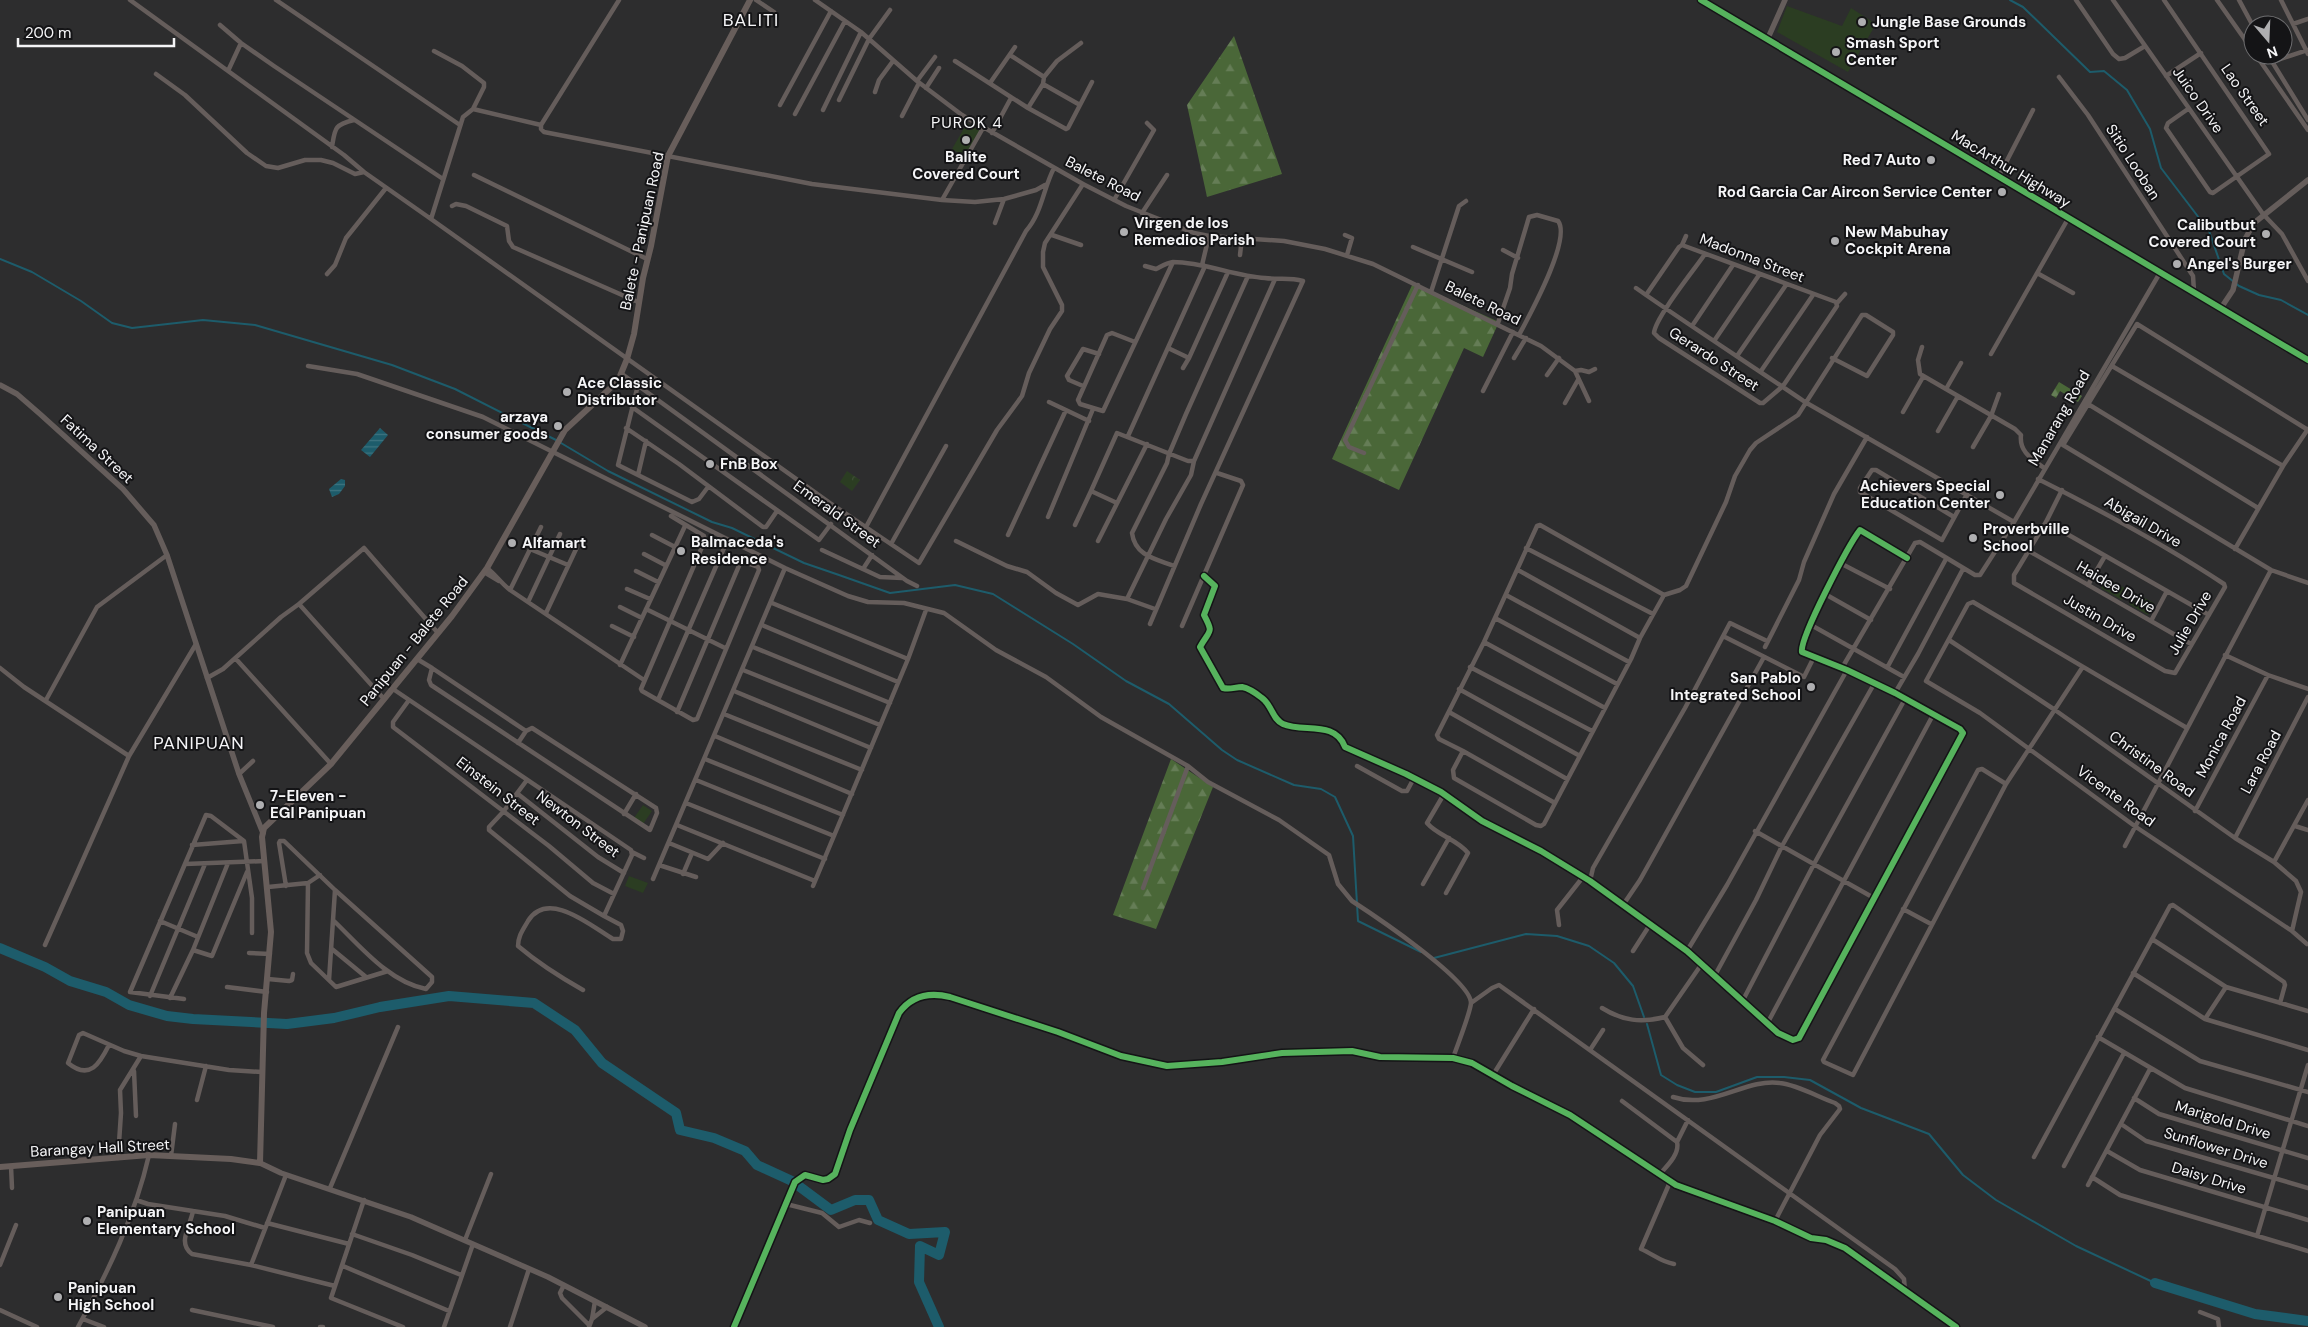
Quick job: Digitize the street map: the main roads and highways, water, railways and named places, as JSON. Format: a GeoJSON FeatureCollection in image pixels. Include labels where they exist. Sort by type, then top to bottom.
{"type":"FeatureCollection","features":[{"type":"Feature","properties":{"kind":"highway","name":"MacArthur Highway"},"geometry":{"type":"LineString","coordinates":[[1701,0],[2161,271],[2308,360]]}},
{"type":"Feature","properties":{"kind":"main road","name":"Balete - Panipuan Road"},"geometry":{"type":"LineString","coordinates":[[557,444],[565,430],[618,381],[622,374],[634,334],[638,302],[668,156],[750,0]]}},
{"type":"Feature","properties":{"kind":"main road","name":"Panipuan - Balete Road"},"geometry":{"type":"LineString","coordinates":[[260,1163],[264,1014],[270,954],[268,887],[262,834],[269,823],[331,764],[488,572],[557,444]]}},
{"type":"Feature","properties":{"kind":"main road","name":"Barangay Hall Street"},"geometry":{"type":"LineString","coordinates":[[0,1166],[149,1155],[231,1158],[260,1163]]}},
{"type":"Feature","properties":{"kind":"water"},"geometry":{"type":"Polygon","coordinates":[[[380,428],[388,435],[370,457],[361,450],[380,428]]]}},
{"type":"Feature","properties":{"kind":"water"},"geometry":{"type":"Polygon","coordinates":[[[341,479],[345,480],[345,486],[339,494],[332,497],[329,489],[341,479]]]}},
{"type":"Feature","properties":{"kind":"waterway"},"geometry":{"type":"LineString","coordinates":[[2010,0],[2023,7],[2090,72],[2104,71],[2127,90],[2150,129],[2161,168],[2209,231],[2224,274],[2239,286],[2259,295],[2281,300],[2308,315]]}},
{"type":"Feature","properties":{"kind":"waterway"},"geometry":{"type":"LineString","coordinates":[[0,259],[32,272],[81,301],[112,323],[132,328],[203,320],[255,325],[392,365],[455,389],[556,440]]}},
{"type":"Feature","properties":{"kind":"waterway"},"geometry":{"type":"LineString","coordinates":[[561,443],[608,471],[712,522],[732,528],[804,563],[890,593],[955,585],[993,594],[1073,644],[1126,681],[1169,704],[1222,750],[1237,760],[1294,785],[1321,789],[1335,797],[1353,836],[1358,921],[1421,952]]}},
{"type":"Feature","properties":{"kind":"waterway"},"geometry":{"type":"LineString","coordinates":[[1434,958],[1526,934],[1557,936],[1589,946],[1614,963],[1633,986],[1644,1017]]}},
{"type":"Feature","properties":{"kind":"waterway"},"geometry":{"type":"LineString","coordinates":[[0,948],[45,967],[70,981],[106,992],[129,1005],[167,1016],[193,1019],[287,1024],[334,1018],[380,1007],[449,996],[534,1003],[575,1030],[602,1063],[676,1113],[680,1130],[714,1138],[745,1151],[757,1165],[792,1181],[831,1210],[855,1200],[869,1200],[878,1220],[909,1234],[945,1232],[939,1255],[920,1246],[919,1282],[939,1327]]}},
{"type":"Feature","properties":{"kind":"waterway"},"geometry":{"type":"LineString","coordinates":[[1647,1024],[1661,1075],[1677,1085],[1695,1092],[1716,1092],[1757,1077],[1784,1077],[1810,1080],[1861,1108],[1929,1134],[1963,1175],[1996,1200],[2076,1246],[2155,1283]]}},
{"type":"Feature","properties":{"kind":"waterway"},"geometry":{"type":"LineString","coordinates":[[2155,1283],[2255,1314],[2308,1321]]}},
{"type":"Feature","properties":{"kind":"place","name":"Jungle Base Grounds"},"geometry":{"type":"Point","coordinates":[1862,22]}},
{"type":"Feature","properties":{"kind":"place","name":"Smash Sport Center"},"geometry":{"type":"Point","coordinates":[1836,52]}},
{"type":"Feature","properties":{"kind":"place","name":"Balite Covered Court"},"geometry":{"type":"Point","coordinates":[966,140]}},
{"type":"Feature","properties":{"kind":"place","name":"Red 7 Auto"},"geometry":{"type":"Point","coordinates":[1931,160]}},
{"type":"Feature","properties":{"kind":"place","name":"Rod Garcia Car Aircon Service Center"},"geometry":{"type":"Point","coordinates":[2002,192]}},
{"type":"Feature","properties":{"kind":"place","name":"Virgen de los Remedios Parish"},"geometry":{"type":"Point","coordinates":[1124,232]}},
{"type":"Feature","properties":{"kind":"place","name":"Calibutbut Covered Court"},"geometry":{"type":"Point","coordinates":[2266,234]}},
{"type":"Feature","properties":{"kind":"place","name":"New Mabuhay Cockpit Arena"},"geometry":{"type":"Point","coordinates":[1835,241]}},
{"type":"Feature","properties":{"kind":"place","name":"Angel's Burger"},"geometry":{"type":"Point","coordinates":[2177,264]}},
{"type":"Feature","properties":{"kind":"place","name":"Ace Classic Distributor"},"geometry":{"type":"Point","coordinates":[567,392]}},
{"type":"Feature","properties":{"kind":"place","name":"arzaya consumer goods"},"geometry":{"type":"Point","coordinates":[558,426]}},
{"type":"Feature","properties":{"kind":"place","name":"FnB Box"},"geometry":{"type":"Point","coordinates":[710,464]}},
{"type":"Feature","properties":{"kind":"place","name":"Achievers Special Education Center"},"geometry":{"type":"Point","coordinates":[2000,495]}},
{"type":"Feature","properties":{"kind":"place","name":"Proverbville School"},"geometry":{"type":"Point","coordinates":[1973,538]}},
{"type":"Feature","properties":{"kind":"place","name":"Alfamart"},"geometry":{"type":"Point","coordinates":[512,543]}},
{"type":"Feature","properties":{"kind":"place","name":"Balmaceda's Residence"},"geometry":{"type":"Point","coordinates":[681,551]}},
{"type":"Feature","properties":{"kind":"place","name":"San Pablo Integrated School"},"geometry":{"type":"Point","coordinates":[1811,687]}},
{"type":"Feature","properties":{"kind":"place","name":"7-Eleven - EGI Panipuan"},"geometry":{"type":"Point","coordinates":[260,805]}},
{"type":"Feature","properties":{"kind":"place","name":"Panipuan Elementary School"},"geometry":{"type":"Point","coordinates":[87,1221]}},
{"type":"Feature","properties":{"kind":"place","name":"Panipuan High School"},"geometry":{"type":"Point","coordinates":[58,1297]}},
{"type":"Feature","properties":{"kind":"district","name":"BALITI"},"geometry":{"type":"Point","coordinates":[751,20]}},
{"type":"Feature","properties":{"kind":"district","name":"PUROK 4"},"geometry":{"type":"Point","coordinates":[967,122]}},
{"type":"Feature","properties":{"kind":"district","name":"PANIPUAN"},"geometry":{"type":"Point","coordinates":[199,743]}}]}
